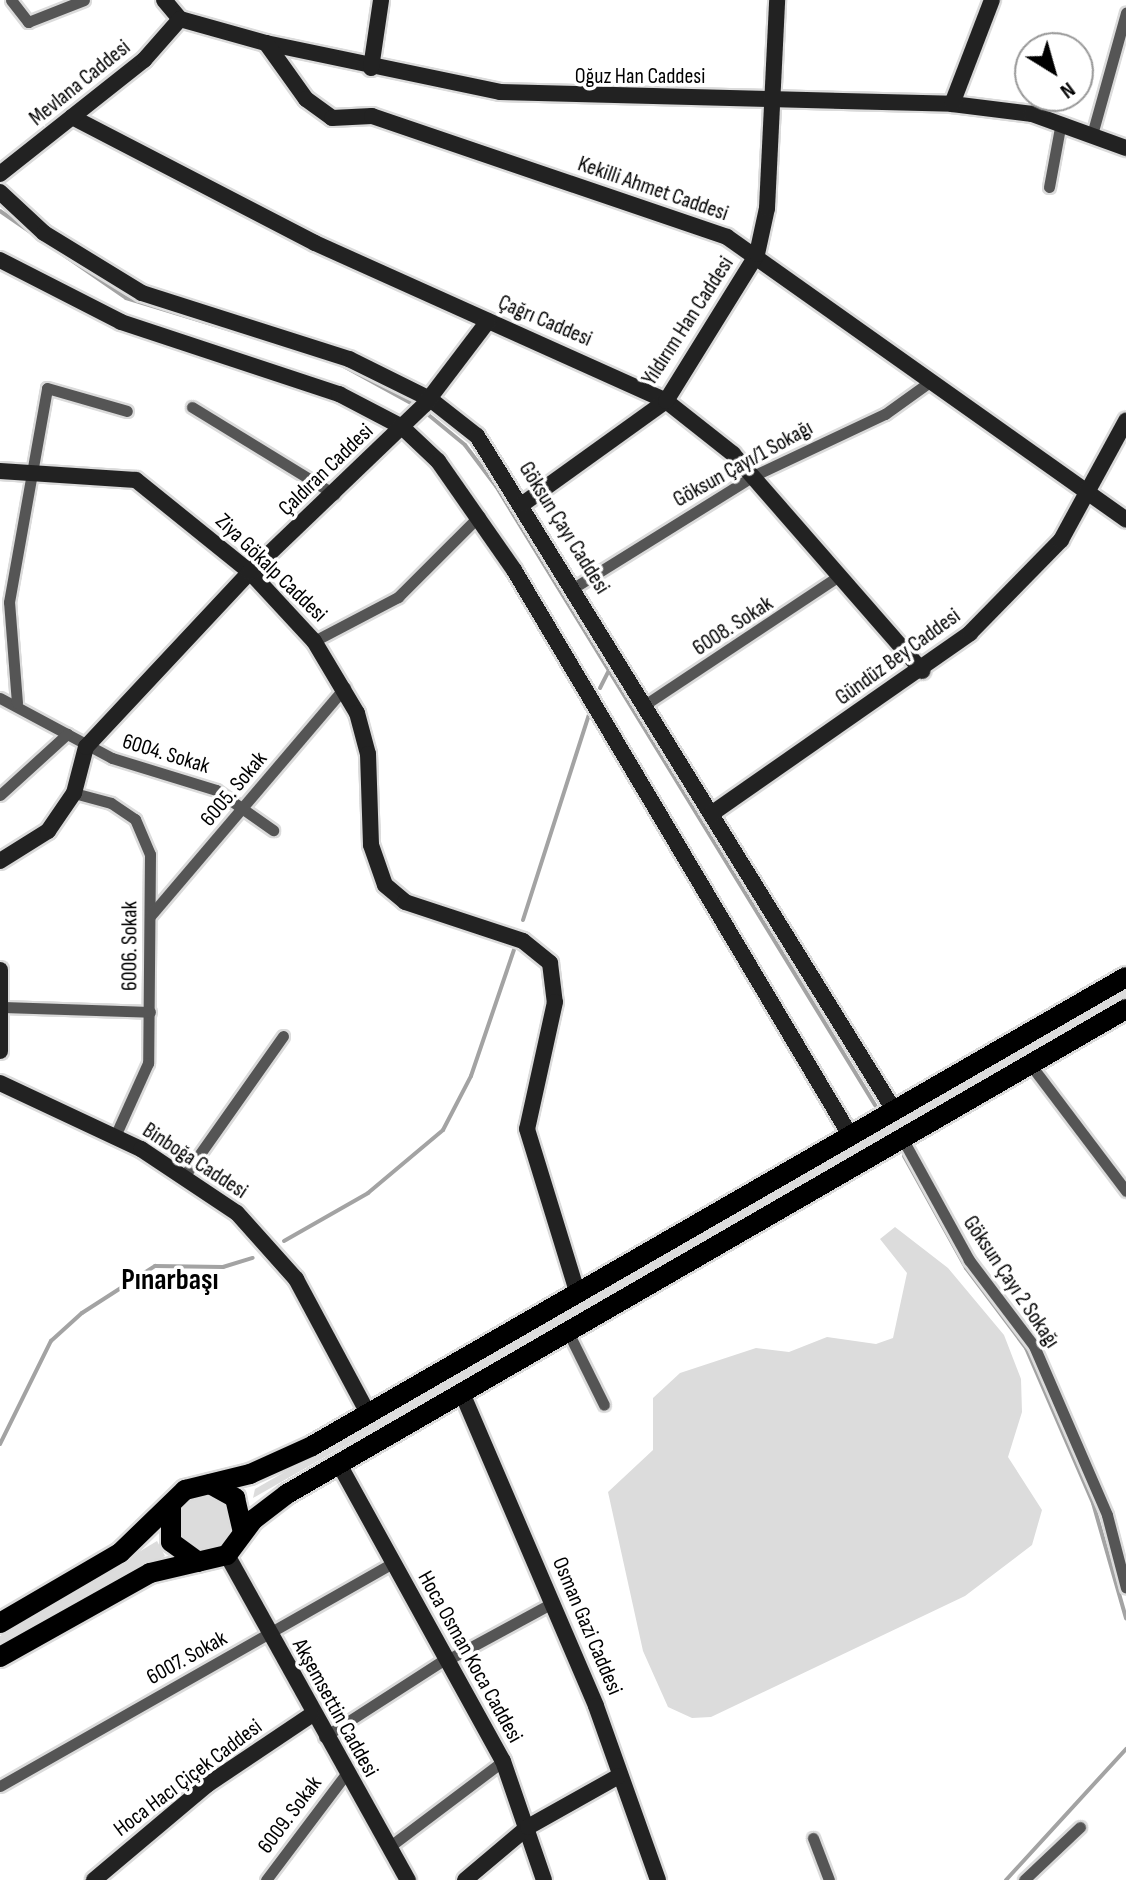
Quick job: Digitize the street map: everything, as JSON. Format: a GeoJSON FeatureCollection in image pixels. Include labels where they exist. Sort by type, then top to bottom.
{"type":"FeatureCollection","features":[{"type":"Feature","properties":{"kind":"highway"},"geometry":{"type":"LineString","coordinates":[[0,1623],[120,1553],[173,1501],[210,1484],[279,1463],[1126,977]]}},
{"type":"Feature","properties":{"kind":"highway"},"geometry":{"type":"LineString","coordinates":[[0,1657],[150,1573],[227,1555],[243,1532],[273,1504],[1126,1009]]}},
{"type":"Feature","properties":{"kind":"highway"},"geometry":{"type":"LineString","coordinates":[[210,1484],[235,1498],[243,1532]]}},
{"type":"Feature","properties":{"kind":"highway"},"geometry":{"type":"LineString","coordinates":[[173,1501],[169,1537],[199,1562]]}},
{"type":"Feature","properties":{"kind":"street"},"geometry":{"type":"LineString","coordinates":[[11,0],[28,22],[84,0]]}},
{"type":"Feature","properties":{"kind":"street"},"geometry":{"type":"LineString","coordinates":[[164,0],[180,19]]}},
{"type":"Feature","properties":{"kind":"street"},"geometry":{"type":"LineString","coordinates":[[371,68],[381,0]]}},
{"type":"Feature","properties":{"kind":"street","name":"Yıldırım Han Caddesi"},"geometry":{"type":"LineString","coordinates":[[524,503],[666,401],[757,254],[767,208],[769,99],[777,0]]}},
{"type":"Feature","properties":{"kind":"street"},"geometry":{"type":"LineString","coordinates":[[952,104],[992,0]]}},
{"type":"Feature","properties":{"kind":"street"},"geometry":{"type":"LineString","coordinates":[[1093,131],[1126,13]]}},
{"type":"Feature","properties":{"kind":"street","name":"Oğuz Han Caddesi"},"geometry":{"type":"LineString","coordinates":[[180,19],[371,68],[528,97],[952,104],[1061,122],[1093,131],[1126,148]]}},
{"type":"Feature","properties":{"kind":"street","name":"Mevlana Caddesi"},"geometry":{"type":"LineString","coordinates":[[0,174],[155,50],[180,19]]}},
{"type":"Feature","properties":{"kind":"street","name":"Kekilli Ahmet Caddesi"},"geometry":{"type":"LineString","coordinates":[[266,43],[306,99],[332,118],[372,116],[719,234],[757,254],[1126,520]]}},
{"type":"Feature","properties":{"kind":"street","name":"Çağrı Caddesi"},"geometry":{"type":"LineString","coordinates":[[72,117],[315,243],[666,401],[753,476],[922,671]]}},
{"type":"Feature","properties":{"kind":"street"},"geometry":{"type":"LineString","coordinates":[[1049,187],[1061,122]]}},
{"type":"Feature","properties":{"kind":"street","name":"Göksun Çayı Caddesi"},"geometry":{"type":"LineString","coordinates":[[0,192],[44,233],[142,293],[349,359],[428,402],[477,436],[524,503],[894,1110]]}},
{"type":"Feature","properties":{"kind":"street"},"geometry":{"type":"LineString","coordinates":[[0,260],[121,322],[319,386],[406,424],[479,516],[850,1135]]}},
{"type":"Feature","properties":{"kind":"street","name":"Çaldıran Caddesi"},"geometry":{"type":"LineString","coordinates":[[86,747],[250,572],[428,402],[488,321]]}},
{"type":"Feature","properties":{"kind":"street","name":"Göksun Çayı/1 Sokağı"},"geometry":{"type":"LineString","coordinates":[[575,587],[753,476],[885,414],[931,381]]}},
{"type":"Feature","properties":{"kind":"street"},"geometry":{"type":"LineString","coordinates":[[17,703],[9,602],[37,472],[47,388],[127,411]]}},
{"type":"Feature","properties":{"kind":"street"},"geometry":{"type":"LineString","coordinates":[[192,407],[334,494]]}},
{"type":"Feature","properties":{"kind":"street","name":"Gündüz Bey Caddesi"},"geometry":{"type":"LineString","coordinates":[[711,814],[922,671],[1027,578],[1090,495],[1126,421]]}},
{"type":"Feature","properties":{"kind":"street","name":"Ziya Gökalp Caddesi"},"geometry":{"type":"LineString","coordinates":[[0,471],[136,480],[250,572],[314,641],[345,687],[367,743],[371,845],[385,885],[405,902],[523,941],[554,972],[555,1002],[527,1129],[577,1292]]}},
{"type":"Feature","properties":{"kind":"street"},"geometry":{"type":"LineString","coordinates":[[314,641],[398,597],[479,516]]}},
{"type":"Feature","properties":{"kind":"street","name":"6008. Sokak"},"geometry":{"type":"LineString","coordinates":[[646,704],[839,576]]}},
{"type":"Feature","properties":{"kind":"street","name":"6005. Sokak"},"geometry":{"type":"LineString","coordinates":[[151,915],[345,687]]}},
{"type":"Feature","properties":{"kind":"street","name":"6004. Sokak"},"geometry":{"type":"LineString","coordinates":[[0,698],[17,703],[86,747],[199,783],[245,807],[273,830]]}},
{"type":"Feature","properties":{"kind":"street"},"geometry":{"type":"LineString","coordinates":[[0,795],[67,734]]}},
{"type":"Feature","properties":{"kind":"street"},"geometry":{"type":"LineString","coordinates":[[0,861],[48,831],[74,793],[86,747]]}},
{"type":"Feature","properties":{"kind":"street","name":"6006. Sokak"},"geometry":{"type":"LineString","coordinates":[[74,793],[111,803],[143,830],[151,915],[150,1012],[144,1078],[115,1136]]}},
{"type":"Feature","properties":{"kind":"street"},"geometry":{"type":"LineString","coordinates":[[0,970],[3,1007],[0,1051]]}},
{"type":"Feature","properties":{"kind":"street"},"geometry":{"type":"LineString","coordinates":[[3,1007],[150,1012]]}},
{"type":"Feature","properties":{"kind":"street"},"geometry":{"type":"LineString","coordinates":[[185,1175],[283,1036]]}},
{"type":"Feature","properties":{"kind":"street"},"geometry":{"type":"LineString","coordinates":[[1030,1064],[1126,1191]]}},
{"type":"Feature","properties":{"kind":"street","name":"Binboğa Caddesi"},"geometry":{"type":"LineString","coordinates":[[0,1083],[115,1136],[185,1175],[280,1257],[368,1413]]}},
{"type":"Feature","properties":{"kind":"street","name":"Göksun Çayı 2 Sokağı"},"geometry":{"type":"LineString","coordinates":[[902,1138],[969,1260],[1034,1346],[1102,1503],[1126,1588]]}},
{"type":"Feature","properties":{"kind":"street"},"geometry":{"type":"LineString","coordinates":[[568,1332],[604,1405]]}},
{"type":"Feature","properties":{"kind":"street","name":"Osman Gazi Caddesi"},"geometry":{"type":"LineString","coordinates":[[462,1393],[554,1602],[658,1880]]}},
{"type":"Feature","properties":{"kind":"street","name":"Hoca Osman Koca Caddesi"},"geometry":{"type":"LineString","coordinates":[[339,1464],[503,1761],[544,1880]]}},
{"type":"Feature","properties":{"kind":"street","name":"Akşemsettin Caddesi"},"geometry":{"type":"LineString","coordinates":[[227,1555],[311,1715],[408,1880]]}},
{"type":"Feature","properties":{"kind":"street","name":"6007. Sokak"},"geometry":{"type":"LineString","coordinates":[[0,1786],[392,1563]]}},
{"type":"Feature","properties":{"kind":"street"},"geometry":{"type":"LineString","coordinates":[[324,1737],[448,1658],[554,1602]]}},
{"type":"Feature","properties":{"kind":"street","name":"Hoca Hacı Çiçek Caddesi"},"geometry":{"type":"LineString","coordinates":[[94,1880],[207,1785],[311,1715]]}},
{"type":"Feature","properties":{"kind":"street"},"geometry":{"type":"LineString","coordinates":[[389,1847],[503,1761]]}},
{"type":"Feature","properties":{"kind":"street","name":"6009. Sokak"},"geometry":{"type":"LineString","coordinates":[[266,1880],[346,1774]]}},
{"type":"Feature","properties":{"kind":"street"},"geometry":{"type":"LineString","coordinates":[[465,1880],[528,1827],[619,1776]]}},
{"type":"Feature","properties":{"kind":"street"},"geometry":{"type":"LineString","coordinates":[[1024,1880],[1080,1827]]}},
{"type":"Feature","properties":{"kind":"street"},"geometry":{"type":"LineString","coordinates":[[813,1838],[829,1880]]}},
{"type":"Feature","properties":{"kind":"shaded area"},"geometry":{"type":"Polygon","coordinates":[[[1126,987],[1126,1000],[253,1498],[255,1489],[1126,987]]]}},
{"type":"Feature","properties":{"kind":"shaded area"},"geometry":{"type":"Polygon","coordinates":[[[895,1227],[948,1268],[1004,1335],[1021,1379],[1022,1412],[1008,1457],[1042,1510],[1032,1545],[965,1596],[711,1717],[692,1718],[668,1707],[643,1651],[608,1492],[653,1450],[653,1398],[680,1373],[756,1348],[789,1352],[827,1337],[876,1344],[893,1338],[907,1273],[880,1239],[895,1227]]]}},
{"type":"Feature","properties":{"kind":"shaded area"},"geometry":{"type":"Polygon","coordinates":[[[206,1495],[226,1503],[234,1523],[226,1543],[206,1551],[186,1543],[178,1523],[186,1503],[206,1495]]]}},
{"type":"Feature","properties":{"kind":"shaded area"},"geometry":{"type":"Polygon","coordinates":[[[157,1541],[165,1556],[0,1647],[0,1636],[157,1541]]]}},
{"type":"Feature","properties":{"kind":"waterway"},"geometry":{"type":"LineString","coordinates":[[0,211],[126,298],[299,351]]}},
{"type":"Feature","properties":{"kind":"waterway"},"geometry":{"type":"LineString","coordinates":[[338,363],[418,407]]}},
{"type":"Feature","properties":{"kind":"waterway"},"geometry":{"type":"LineString","coordinates":[[425,412],[465,445],[496,486],[875,1105]]}},
{"type":"Feature","properties":{"kind":"waterway"},"geometry":{"type":"LineString","coordinates":[[600,688],[608,672]]}},
{"type":"Feature","properties":{"kind":"waterway"},"geometry":{"type":"LineString","coordinates":[[523,920],[589,714]]}},
{"type":"Feature","properties":{"kind":"waterway"},"geometry":{"type":"LineString","coordinates":[[284,1241],[368,1193],[443,1130],[471,1076],[514,950]]}},
{"type":"Feature","properties":{"kind":"waterway"},"geometry":{"type":"LineString","coordinates":[[904,1156],[966,1268],[1026,1348],[1093,1503],[1126,1618]]}},
{"type":"Feature","properties":{"kind":"waterway"},"geometry":{"type":"LineString","coordinates":[[0,1444],[51,1341],[82,1313],[155,1266],[223,1267],[253,1258]]}},
{"type":"Feature","properties":{"kind":"waterway"},"geometry":{"type":"LineString","coordinates":[[1006,1880],[1126,1749]]}},
{"type":"Feature","properties":{"kind":"district","name":"Pınarbaşı"},"geometry":{"type":"Point","coordinates":[170,1280]}}]}
